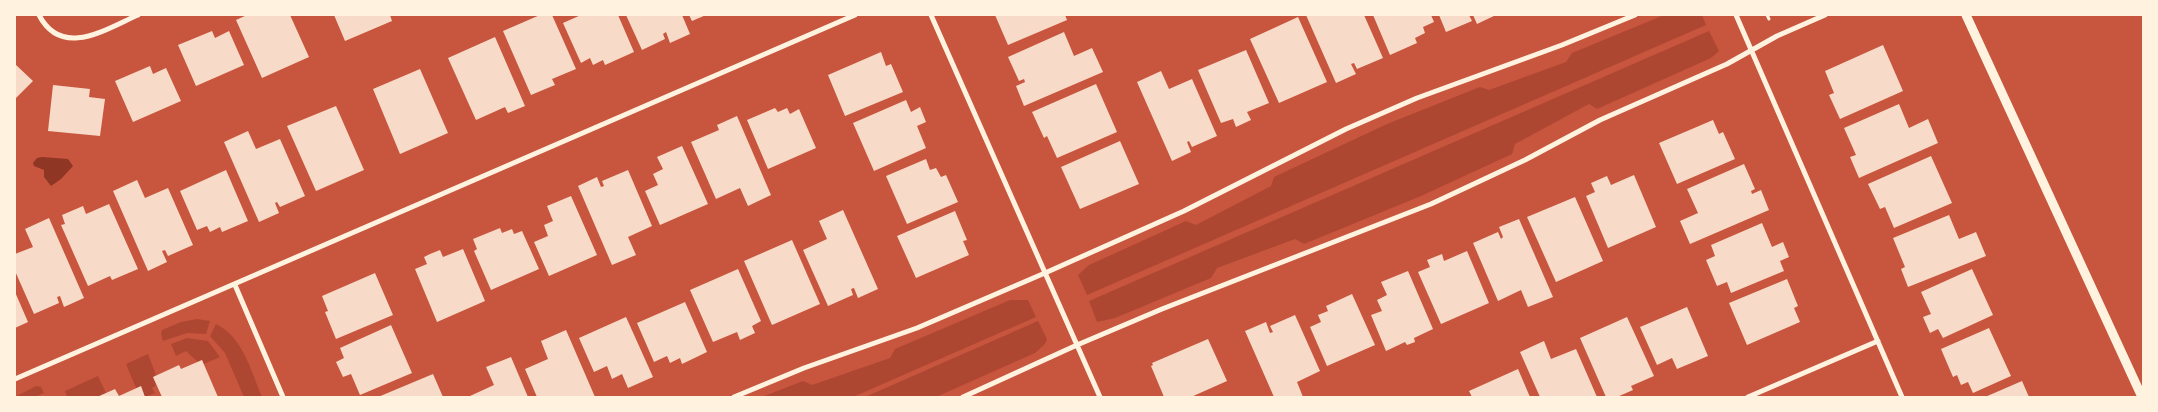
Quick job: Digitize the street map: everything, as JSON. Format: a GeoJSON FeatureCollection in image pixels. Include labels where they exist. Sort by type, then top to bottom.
{"type":"FeatureCollection","features":[{"type":"Feature","properties":{"kind":"street"},"geometry":{"type":"LineString","coordinates":[[39,15],[52,31],[62,37],[72,39],[90,36],[138,15]]}},
{"type":"Feature","properties":{"kind":"street"},"geometry":{"type":"LineString","coordinates":[[15,379],[855,15]]}},
{"type":"Feature","properties":{"kind":"street"},"geometry":{"type":"LineString","coordinates":[[930,15],[1100,397]]}},
{"type":"Feature","properties":{"kind":"street"},"geometry":{"type":"LineString","coordinates":[[734,397],[804,368],[918,328],[1044,274],[1184,211],[1346,129],[1417,98],[1562,45],[1635,15]]}},
{"type":"Feature","properties":{"kind":"street"},"geometry":{"type":"LineString","coordinates":[[1736,15],[1902,397]]}},
{"type":"Feature","properties":{"kind":"street"},"geometry":{"type":"LineString","coordinates":[[963,397],[1077,345],[1171,306],[1431,204],[1525,160],[1600,120],[1727,64],[1825,15]]}},
{"type":"Feature","properties":{"kind":"street"},"geometry":{"type":"LineString","coordinates":[[1966,15],[2142,397]]}},
{"type":"Feature","properties":{"kind":"street"},"geometry":{"type":"LineString","coordinates":[[235,285],[283,397]]}},
{"type":"Feature","properties":{"kind":"street"},"geometry":{"type":"LineString","coordinates":[[1748,397],[1878,341]]}},
{"type":"Feature","properties":{"kind":"shaded area"},"geometry":{"type":"Polygon","coordinates":[[[1664,15],[1702,15],[1706,25],[1087,295],[1078,275],[1089,265],[1186,221],[1196,225],[1271,186],[1274,177],[1387,124],[1480,87],[1489,90],[1566,62],[1572,53],[1664,15]]]}},
{"type":"Feature","properties":{"kind":"shaded area"},"geometry":{"type":"Polygon","coordinates":[[[1709,31],[1719,51],[1711,58],[1597,109],[1589,104],[1515,144],[1512,154],[1421,196],[1304,244],[1295,239],[1217,268],[1211,278],[1115,318],[1097,322],[1089,301],[1709,31]]]}},
{"type":"Feature","properties":{"kind":"shaded area"},"geometry":{"type":"Polygon","coordinates":[[[37,158],[68,159],[73,166],[61,179],[51,186],[44,177],[44,170],[34,166],[33,163],[37,158]]]}},
{"type":"Feature","properties":{"kind":"shaded area"},"geometry":{"type":"Polygon","coordinates":[[[1010,300],[1028,300],[1036,317],[853,397],[762,397],[803,381],[812,385],[890,358],[895,349],[1010,300]]]}},
{"type":"Feature","properties":{"kind":"shaded area"},"geometry":{"type":"Polygon","coordinates":[[[197,319],[210,321],[206,334],[187,333],[163,341],[162,330],[181,322],[197,319]]]}},
{"type":"Feature","properties":{"kind":"shaded area"},"geometry":{"type":"Polygon","coordinates":[[[1038,321],[1047,339],[1045,344],[1035,353],[936,397],[865,397],[1038,321]]]}},
{"type":"Feature","properties":{"kind":"shaded area"},"geometry":{"type":"Polygon","coordinates":[[[216,324],[233,337],[240,346],[262,397],[244,397],[225,353],[210,336],[216,324]]]}},
{"type":"Feature","properties":{"kind":"shaded area"},"geometry":{"type":"Polygon","coordinates":[[[187,338],[208,341],[220,357],[204,364],[202,360],[198,362],[186,351],[176,356],[171,344],[187,338]]]}},
{"type":"Feature","properties":{"kind":"shaded area"},"geometry":{"type":"Polygon","coordinates":[[[148,354],[156,375],[153,377],[156,385],[152,388],[155,393],[145,397],[141,387],[136,388],[126,364],[148,354]]]}},
{"type":"Feature","properties":{"kind":"shaded area"},"geometry":{"type":"Polygon","coordinates":[[[98,376],[106,393],[101,397],[67,397],[65,391],[98,376]]]}},
{"type":"Feature","properties":{"kind":"shaded area"},"geometry":{"type":"Polygon","coordinates":[[[36,386],[41,387],[44,393],[35,397],[15,397],[36,386]]]}},
{"type":"Feature","properties":{"kind":"building"},"geometry":{"type":"Polygon","coordinates":[[[247,15],[290,15],[309,57],[262,78],[236,20],[247,15]]]}},
{"type":"Feature","properties":{"kind":"building"},"geometry":{"type":"Polygon","coordinates":[[[334,15],[390,15],[392,21],[345,41],[334,15]]]}},
{"type":"Feature","properties":{"kind":"building"},"geometry":{"type":"Polygon","coordinates":[[[540,15],[552,15],[576,69],[552,79],[555,85],[531,95],[503,31],[540,15]]]}},
{"type":"Feature","properties":{"kind":"building"},"geometry":{"type":"Polygon","coordinates":[[[581,15],[618,15],[634,52],[605,65],[603,60],[593,65],[590,58],[581,63],[563,23],[581,15]]]}},
{"type":"Feature","properties":{"kind":"building"},"geometry":{"type":"Polygon","coordinates":[[[626,15],[682,15],[690,34],[670,43],[666,32],[663,34],[665,39],[642,50],[626,15]]]}},
{"type":"Feature","properties":{"kind":"building"},"geometry":{"type":"Polygon","coordinates":[[[689,15],[706,15],[692,21],[689,15]]]}},
{"type":"Feature","properties":{"kind":"building"},"geometry":{"type":"Polygon","coordinates":[[[995,15],[1065,15],[1067,20],[1008,45],[995,15]]]}},
{"type":"Feature","properties":{"kind":"building"},"geometry":{"type":"Polygon","coordinates":[[[1306,15],[1364,15],[1383,58],[1357,69],[1354,63],[1351,64],[1356,74],[1336,83],[1306,15]]]}},
{"type":"Feature","properties":{"kind":"building"},"geometry":{"type":"Polygon","coordinates":[[[1373,15],[1431,15],[1434,22],[1423,27],[1425,33],[1415,38],[1417,43],[1390,55],[1373,15]]]}},
{"type":"Feature","properties":{"kind":"building"},"geometry":{"type":"Polygon","coordinates":[[[1439,15],[1469,15],[1472,21],[1446,32],[1439,15]]]}},
{"type":"Feature","properties":{"kind":"building"},"geometry":{"type":"Polygon","coordinates":[[[1473,15],[1496,15],[1477,24],[1473,15]]]}},
{"type":"Feature","properties":{"kind":"building"},"geometry":{"type":"Polygon","coordinates":[[[1298,17],[1327,82],[1279,103],[1250,39],[1298,17]]]}},
{"type":"Feature","properties":{"kind":"building"},"geometry":{"type":"Polygon","coordinates":[[[212,31],[215,38],[229,31],[244,65],[196,86],[178,45],[212,31]]]}},
{"type":"Feature","properties":{"kind":"building"},"geometry":{"type":"Polygon","coordinates":[[[1064,32],[1074,56],[1092,48],[1103,72],[1024,106],[1016,86],[1025,82],[1024,79],[1019,81],[1008,57],[1064,32]]]}},
{"type":"Feature","properties":{"kind":"building"},"geometry":{"type":"Polygon","coordinates":[[[495,37],[525,106],[508,113],[505,107],[476,120],[448,58],[495,37]]]}},
{"type":"Feature","properties":{"kind":"building"},"geometry":{"type":"Polygon","coordinates":[[[1883,45],[1903,91],[1840,119],[1829,95],[1834,93],[1825,71],[1883,45]]]}},
{"type":"Feature","properties":{"kind":"building"},"geometry":{"type":"Polygon","coordinates":[[[1246,50],[1269,103],[1247,112],[1251,120],[1236,127],[1233,119],[1221,123],[1198,70],[1246,50]]]}},
{"type":"Feature","properties":{"kind":"building"},"geometry":{"type":"Polygon","coordinates":[[[881,52],[886,66],[891,64],[903,92],[845,116],[828,75],[881,52]]]}},
{"type":"Feature","properties":{"kind":"building"},"geometry":{"type":"Polygon","coordinates":[[[15,64],[33,81],[15,99],[15,64]]]}},
{"type":"Feature","properties":{"kind":"building"},"geometry":{"type":"Polygon","coordinates":[[[150,66],[153,74],[166,68],[181,101],[133,122],[115,81],[150,66]]]}},
{"type":"Feature","properties":{"kind":"building"},"geometry":{"type":"Polygon","coordinates":[[[420,69],[448,133],[400,154],[373,89],[420,69]]]}},
{"type":"Feature","properties":{"kind":"building"},"geometry":{"type":"Polygon","coordinates":[[[1161,71],[1169,89],[1192,79],[1217,136],[1192,147],[1189,141],[1187,142],[1191,152],[1172,161],[1137,82],[1161,71]]]}},
{"type":"Feature","properties":{"kind":"building"},"geometry":{"type":"Polygon","coordinates":[[[1096,84],[1117,132],[1057,158],[1047,136],[1044,138],[1032,112],[1096,84]]]}},
{"type":"Feature","properties":{"kind":"building"},"geometry":{"type":"Polygon","coordinates":[[[53,85],[90,89],[89,97],[105,99],[100,136],[48,131],[53,85]]]}},
{"type":"Feature","properties":{"kind":"building"},"geometry":{"type":"Polygon","coordinates":[[[906,100],[911,112],[920,107],[926,122],[917,126],[926,148],[874,171],[853,123],[906,100]]]}},
{"type":"Feature","properties":{"kind":"building"},"geometry":{"type":"Polygon","coordinates":[[[1899,104],[1909,128],[1928,119],[1938,143],[1859,178],[1850,157],[1856,155],[1844,128],[1899,104]]]}},
{"type":"Feature","properties":{"kind":"building"},"geometry":{"type":"Polygon","coordinates":[[[336,106],[364,170],[316,191],[287,126],[336,106]]]}},
{"type":"Feature","properties":{"kind":"building"},"geometry":{"type":"Polygon","coordinates":[[[775,108],[778,112],[787,108],[790,114],[799,109],[816,148],[768,169],[747,120],[775,108]]]}},
{"type":"Feature","properties":{"kind":"building"},"geometry":{"type":"Polygon","coordinates":[[[737,116],[771,195],[748,206],[740,188],[716,199],[691,142],[719,130],[717,125],[737,116]]]}},
{"type":"Feature","properties":{"kind":"building"},"geometry":{"type":"Polygon","coordinates":[[[1713,120],[1719,134],[1723,132],[1735,159],[1677,184],[1659,143],[1713,120]]]}},
{"type":"Feature","properties":{"kind":"building"},"geometry":{"type":"Polygon","coordinates":[[[248,131],[256,149],[280,139],[305,196],[280,207],[277,202],[275,203],[279,213],[259,222],[224,142],[248,131]]]}},
{"type":"Feature","properties":{"kind":"building"},"geometry":{"type":"Polygon","coordinates":[[[1120,141],[1139,184],[1080,209],[1061,167],[1120,141]]]}},
{"type":"Feature","properties":{"kind":"building"},"geometry":{"type":"Polygon","coordinates":[[[682,146],[708,204],[660,225],[645,191],[658,185],[653,174],[663,169],[657,157],[682,146]]]}},
{"type":"Feature","properties":{"kind":"building"},"geometry":{"type":"Polygon","coordinates":[[[1931,156],[1952,203],[1894,228],[1885,207],[1880,209],[1868,184],[1931,156]]]}},
{"type":"Feature","properties":{"kind":"building"},"geometry":{"type":"Polygon","coordinates":[[[926,159],[930,170],[936,168],[941,177],[946,175],[958,202],[907,224],[886,176],[926,159]]]}},
{"type":"Feature","properties":{"kind":"building"},"geometry":{"type":"Polygon","coordinates":[[[1744,164],[1755,189],[1751,191],[1752,194],[1761,190],[1769,210],[1690,244],[1680,221],[1698,213],[1687,189],[1744,164]]]}},
{"type":"Feature","properties":{"kind":"building"},"geometry":{"type":"Polygon","coordinates":[[[226,170],[248,221],[222,232],[220,227],[210,232],[207,226],[197,230],[180,191],[226,170]]]}},
{"type":"Feature","properties":{"kind":"building"},"geometry":{"type":"Polygon","coordinates":[[[628,170],[652,226],[628,237],[636,255],[612,265],[578,186],[597,177],[601,187],[604,186],[602,181],[628,170]]]}},
{"type":"Feature","properties":{"kind":"building"},"geometry":{"type":"Polygon","coordinates":[[[1634,175],[1656,227],[1608,248],[1586,196],[1595,192],[1591,183],[1607,176],[1611,185],[1634,175]]]}},
{"type":"Feature","properties":{"kind":"building"},"geometry":{"type":"Polygon","coordinates":[[[137,180],[145,198],[168,188],[193,245],[168,256],[165,250],[162,251],[167,262],[148,271],[113,191],[137,180]]]}},
{"type":"Feature","properties":{"kind":"building"},"geometry":{"type":"Polygon","coordinates":[[[571,196],[597,255],[549,276],[534,242],[548,236],[544,225],[553,221],[547,206],[571,196]]]}},
{"type":"Feature","properties":{"kind":"building"},"geometry":{"type":"Polygon","coordinates":[[[1575,197],[1603,261],[1556,282],[1527,217],[1575,197]]]}},
{"type":"Feature","properties":{"kind":"building"},"geometry":{"type":"Polygon","coordinates":[[[109,204],[138,269],[112,280],[110,276],[88,286],[61,225],[65,224],[62,215],[83,206],[86,214],[109,204]]]}},
{"type":"Feature","properties":{"kind":"building"},"geometry":{"type":"Polygon","coordinates":[[[843,210],[878,289],[858,298],[854,288],[851,289],[853,295],[828,306],[803,250],[827,239],[819,221],[843,210]]]}},
{"type":"Feature","properties":{"kind":"building"},"geometry":{"type":"Polygon","coordinates":[[[955,211],[967,240],[963,241],[969,255],[916,278],[897,236],[955,211]]]}},
{"type":"Feature","properties":{"kind":"building"},"geometry":{"type":"Polygon","coordinates":[[[1949,215],[1959,239],[1976,232],[1986,256],[1908,287],[1901,269],[1905,267],[1893,238],[1949,215]]]}},
{"type":"Feature","properties":{"kind":"building"},"geometry":{"type":"Polygon","coordinates":[[[49,218],[84,298],[64,307],[60,296],[57,297],[59,303],[34,314],[15,271],[15,254],[33,247],[25,229],[49,218]]]}},
{"type":"Feature","properties":{"kind":"building"},"geometry":{"type":"Polygon","coordinates":[[[1519,219],[1553,297],[1528,307],[1521,290],[1498,301],[1473,243],[1498,232],[1501,239],[1503,237],[1499,227],[1519,219]]]}},
{"type":"Feature","properties":{"kind":"building"},"geometry":{"type":"Polygon","coordinates":[[[1762,223],[1772,247],[1783,242],[1789,257],[1780,261],[1784,271],[1731,293],[1727,282],[1717,286],[1706,260],[1715,256],[1711,245],[1762,223]]]}},
{"type":"Feature","properties":{"kind":"building"},"geometry":{"type":"Polygon","coordinates":[[[500,228],[502,233],[512,229],[514,234],[522,231],[539,269],[491,290],[474,251],[477,249],[473,239],[500,228]]]}},
{"type":"Feature","properties":{"kind":"building"},"geometry":{"type":"Polygon","coordinates":[[[792,240],[820,304],[772,325],[744,261],[792,240]]]}},
{"type":"Feature","properties":{"kind":"building"},"geometry":{"type":"Polygon","coordinates":[[[463,249],[485,301],[437,322],[415,269],[427,264],[424,257],[430,254],[440,250],[443,257],[463,249]]]}},
{"type":"Feature","properties":{"kind":"building"},"geometry":{"type":"Polygon","coordinates":[[[1467,251],[1489,303],[1441,324],[1418,272],[1430,267],[1427,260],[1442,254],[1444,261],[1467,251]]]}},
{"type":"Feature","properties":{"kind":"building"},"geometry":{"type":"Polygon","coordinates":[[[738,269],[761,321],[752,326],[755,333],[740,340],[737,332],[713,342],[690,290],[738,269]]]}},
{"type":"Feature","properties":{"kind":"building"},"geometry":{"type":"Polygon","coordinates":[[[1972,269],[1993,315],[1943,338],[1938,329],[1930,333],[1923,317],[1931,314],[1921,292],[1972,269]]]}},
{"type":"Feature","properties":{"kind":"building"},"geometry":{"type":"Polygon","coordinates":[[[1408,271],[1433,329],[1414,338],[1415,342],[1407,345],[1405,342],[1386,351],[1371,315],[1382,311],[1377,300],[1387,295],[1381,282],[1408,271]]]}},
{"type":"Feature","properties":{"kind":"building"},"geometry":{"type":"Polygon","coordinates":[[[375,273],[393,315],[336,339],[325,312],[328,311],[322,296],[375,273]]]}},
{"type":"Feature","properties":{"kind":"building"},"geometry":{"type":"Polygon","coordinates":[[[1787,279],[1798,306],[1794,308],[1800,322],[1747,345],[1729,303],[1787,279]]]}},
{"type":"Feature","properties":{"kind":"building"},"geometry":{"type":"Polygon","coordinates":[[[15,292],[28,322],[15,328],[15,292]]]}},
{"type":"Feature","properties":{"kind":"building"},"geometry":{"type":"Polygon","coordinates":[[[1352,294],[1375,345],[1327,366],[1310,327],[1321,322],[1318,315],[1328,311],[1326,306],[1352,294]]]}},
{"type":"Feature","properties":{"kind":"building"},"geometry":{"type":"Polygon","coordinates":[[[685,302],[707,352],[682,364],[680,358],[670,363],[667,356],[654,362],[637,323],[685,302]]]}},
{"type":"Feature","properties":{"kind":"building"},"geometry":{"type":"Polygon","coordinates":[[[1687,307],[1708,356],[1677,369],[1672,358],[1657,365],[1640,327],[1687,307]]]}},
{"type":"Feature","properties":{"kind":"building"},"geometry":{"type":"Polygon","coordinates":[[[1295,315],[1320,371],[1297,382],[1303,397],[1274,397],[1245,331],[1266,322],[1270,333],[1273,332],[1270,326],[1295,315]]]}},
{"type":"Feature","properties":{"kind":"building"},"geometry":{"type":"Polygon","coordinates":[[[626,317],[653,377],[628,388],[622,374],[612,379],[607,366],[594,372],[579,338],[626,317]]]}},
{"type":"Feature","properties":{"kind":"building"},"geometry":{"type":"Polygon","coordinates":[[[1627,317],[1654,376],[1631,386],[1633,390],[1617,397],[1606,397],[1580,338],[1627,317]]]}},
{"type":"Feature","properties":{"kind":"building"},"geometry":{"type":"Polygon","coordinates":[[[391,325],[412,373],[360,395],[351,374],[343,377],[336,362],[344,358],[340,348],[391,325]]]}},
{"type":"Feature","properties":{"kind":"building"},"geometry":{"type":"Polygon","coordinates":[[[1989,328],[2011,376],[1973,393],[1968,382],[1961,385],[1957,375],[1953,377],[1941,349],[1989,328]]]}},
{"type":"Feature","properties":{"kind":"building"},"geometry":{"type":"Polygon","coordinates":[[[566,330],[595,397],[537,397],[525,369],[548,359],[541,341],[566,330]]]}},
{"type":"Feature","properties":{"kind":"building"},"geometry":{"type":"Polygon","coordinates":[[[1208,339],[1227,381],[1191,397],[1164,397],[1151,366],[1153,365],[1152,363],[1208,339]]]}},
{"type":"Feature","properties":{"kind":"building"},"geometry":{"type":"Polygon","coordinates":[[[1544,341],[1551,359],[1576,349],[1597,397],[1540,397],[1520,352],[1544,341]]]}},
{"type":"Feature","properties":{"kind":"building"},"geometry":{"type":"Polygon","coordinates":[[[511,357],[528,397],[470,397],[494,385],[486,367],[511,357]]]}},
{"type":"Feature","properties":{"kind":"building"},"geometry":{"type":"Polygon","coordinates":[[[202,360],[218,397],[162,397],[153,377],[179,365],[181,369],[202,360]]]}},
{"type":"Feature","properties":{"kind":"building"},"geometry":{"type":"Polygon","coordinates":[[[1518,369],[1530,397],[1472,397],[1469,391],[1518,369]]]}},
{"type":"Feature","properties":{"kind":"building"},"geometry":{"type":"Polygon","coordinates":[[[433,374],[443,397],[378,397],[433,374]]]}},
{"type":"Feature","properties":{"kind":"building"},"geometry":{"type":"Polygon","coordinates":[[[2022,381],[2029,397],[1985,397],[2022,381]]]}},
{"type":"Feature","properties":{"kind":"building"},"geometry":{"type":"Polygon","coordinates":[[[141,386],[145,397],[97,397],[115,389],[119,396],[141,386]]]}}]}
